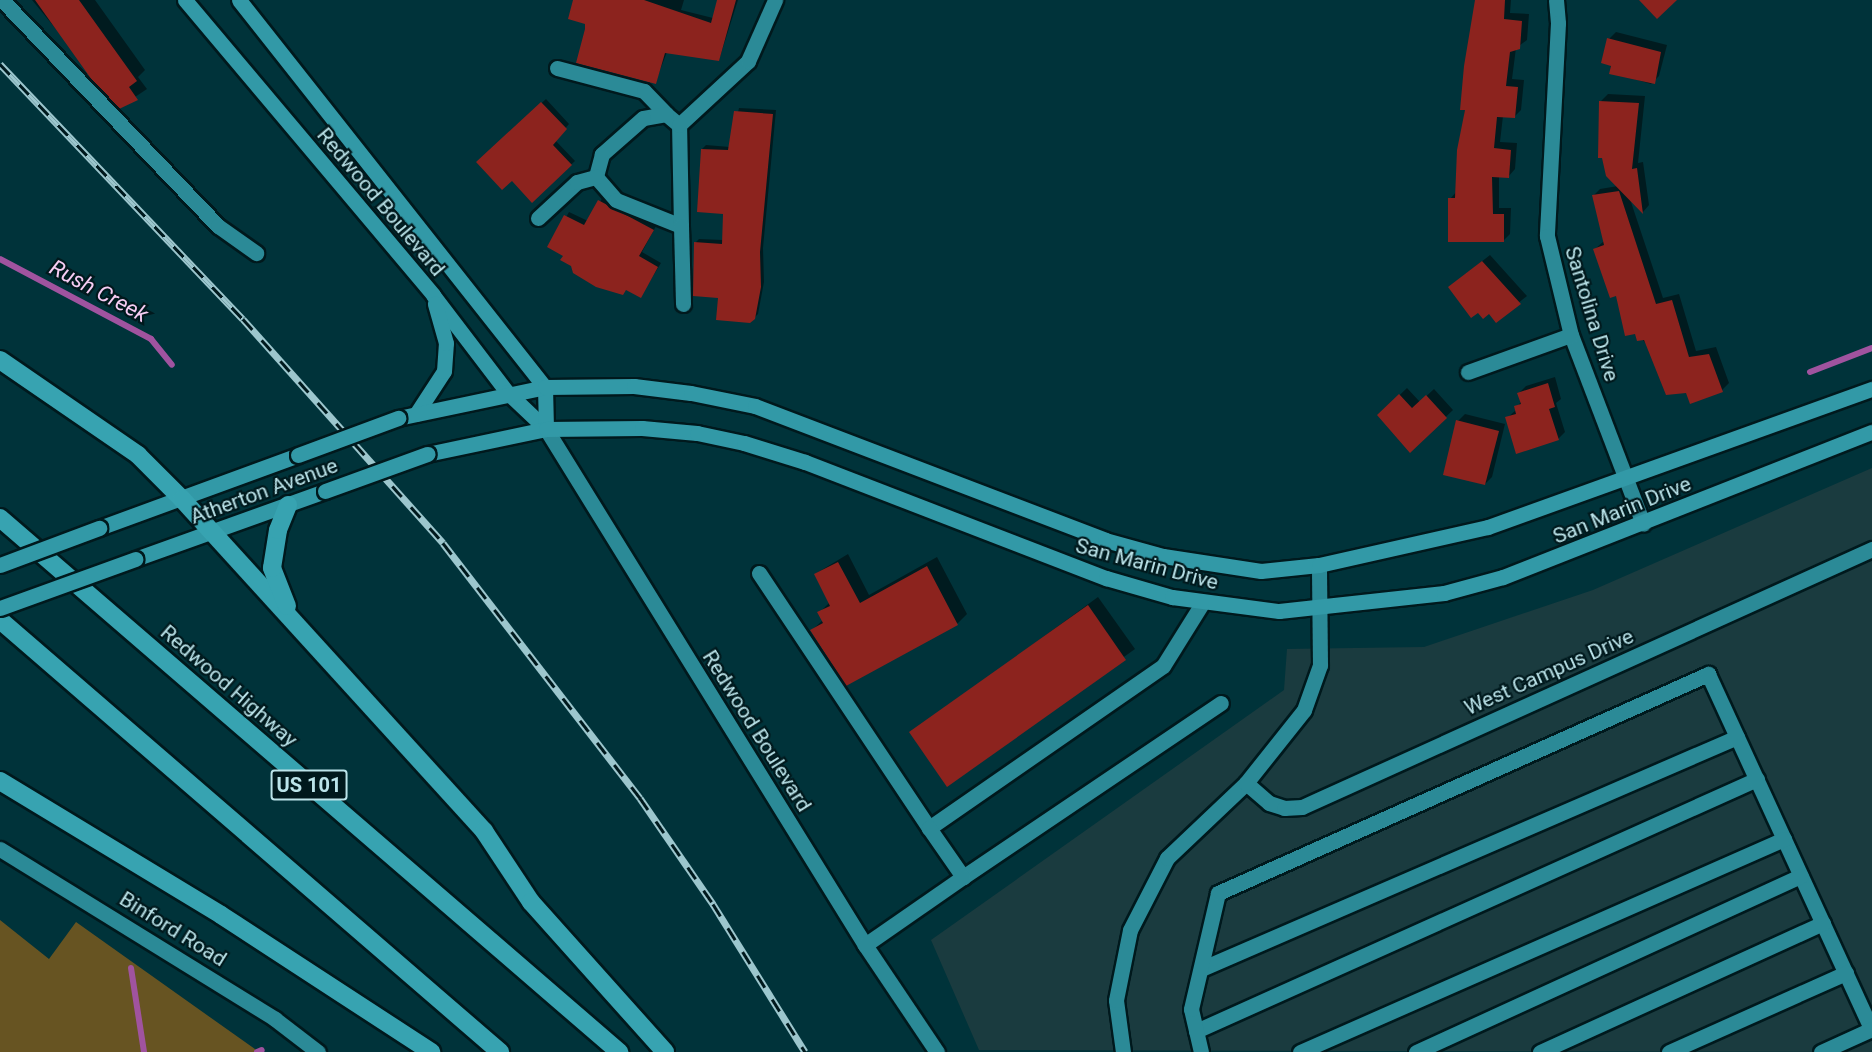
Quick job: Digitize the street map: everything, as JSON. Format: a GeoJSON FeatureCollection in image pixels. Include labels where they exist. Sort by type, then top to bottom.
{"type":"FeatureCollection","features":[{"type":"Feature","properties":{"kind":"highway"},"geometry":{"type":"LineString","coordinates":[[0,360],[138,455],[182,499],[484,831],[531,902],[665,1052]]}},
{"type":"Feature","properties":{"kind":"highway"},"geometry":{"type":"LineString","coordinates":[[288,505],[278,530],[272,568],[292,619]]}},
{"type":"Feature","properties":{"kind":"highway","name":"Redwood Highway"},"geometry":{"type":"LineString","coordinates":[[0,518],[619,1052]]}},
{"type":"Feature","properties":{"kind":"highway"},"geometry":{"type":"LineString","coordinates":[[0,620],[500,1052]]}},
{"type":"Feature","properties":{"kind":"highway"},"geometry":{"type":"LineString","coordinates":[[0,781],[221,915],[430,1052]]}},
{"type":"Feature","properties":{"kind":"main road","name":"Redwood Boulevard"},"geometry":{"type":"LineString","coordinates":[[185,0],[433,295],[507,392],[546,429]]}},
{"type":"Feature","properties":{"kind":"main road","name":"Redwood Boulevard"},"geometry":{"type":"LineString","coordinates":[[239,0],[544,387],[546,429]]}},
{"type":"Feature","properties":{"kind":"main road"},"geometry":{"type":"LineString","coordinates":[[416,414],[444,372],[446,343],[433,295]]}},
{"type":"Feature","properties":{"kind":"main road","name":"San Marin Drive"},"geometry":{"type":"LineString","coordinates":[[544,387],[634,386],[755,406],[1105,540],[1163,556],[1261,571],[1319,565],[1476,530],[1626,481],[1872,389]]}},
{"type":"Feature","properties":{"kind":"main road","name":"Atherton Avenue"},"geometry":{"type":"LineString","coordinates":[[0,565],[398,418],[507,392],[544,387]]}},
{"type":"Feature","properties":{"kind":"main road","name":"San Marin Drive"},"geometry":{"type":"LineString","coordinates":[[546,429],[642,428],[744,443],[1095,575],[1203,602],[1279,612],[1444,594],[1550,561],[1872,432]]}},
{"type":"Feature","properties":{"kind":"main road","name":"Atherton Avenue"},"geometry":{"type":"LineString","coordinates":[[0,608],[427,453],[546,429]]}},
{"type":"Feature","properties":{"kind":"street"},"geometry":{"type":"LineString","coordinates":[[2,0],[218,226],[256,253]]}},
{"type":"Feature","properties":{"kind":"street"},"geometry":{"type":"LineString","coordinates":[[682,304],[679,125],[748,61],[775,0]]}},
{"type":"Feature","properties":{"kind":"street","name":"Santolina Drive"},"geometry":{"type":"LineString","coordinates":[[1556,0],[1558,23],[1547,236],[1571,335],[1643,524]]}},
{"type":"Feature","properties":{"kind":"street"},"geometry":{"type":"LineString","coordinates":[[556,68],[644,91],[679,125]]}},
{"type":"Feature","properties":{"kind":"street"},"geometry":{"type":"LineString","coordinates":[[596,177],[602,154],[644,118],[666,114]]}},
{"type":"Feature","properties":{"kind":"street"},"geometry":{"type":"LineString","coordinates":[[596,177],[616,200],[681,225]]}},
{"type":"Feature","properties":{"kind":"street"},"geometry":{"type":"LineString","coordinates":[[538,218],[577,182],[596,177]]}},
{"type":"Feature","properties":{"kind":"street"},"geometry":{"type":"LineString","coordinates":[[1468,372],[1571,335]]}},
{"type":"Feature","properties":{"kind":"street","name":"Redwood Boulevard"},"geometry":{"type":"LineString","coordinates":[[546,429],[864,945],[937,1052]]}},
{"type":"Feature","properties":{"kind":"street","name":"West Campus Drive"},"geometry":{"type":"LineString","coordinates":[[1246,783],[1269,803],[1284,808],[1302,807],[1872,549]]}},
{"type":"Feature","properties":{"kind":"street"},"geometry":{"type":"LineString","coordinates":[[1123,1052],[1116,999],[1130,930],[1167,858],[1246,783],[1304,710],[1320,665],[1319,565]]}},
{"type":"Feature","properties":{"kind":"street"},"geometry":{"type":"LineString","coordinates":[[759,573],[963,877]]}},
{"type":"Feature","properties":{"kind":"street"},"geometry":{"type":"LineString","coordinates":[[929,828],[1163,666],[1203,602]]}},
{"type":"Feature","properties":{"kind":"street"},"geometry":{"type":"LineString","coordinates":[[1201,1052],[1191,1009],[1218,893],[1708,674],[1872,1029],[1821,1052]]}},
{"type":"Feature","properties":{"kind":"street"},"geometry":{"type":"LineString","coordinates":[[864,945],[1221,703]]}},
{"type":"Feature","properties":{"kind":"street"},"geometry":{"type":"LineString","coordinates":[[1201,969],[1737,737]]}},
{"type":"Feature","properties":{"kind":"street"},"geometry":{"type":"LineString","coordinates":[[1196,1031],[1757,779]]}},
{"type":"Feature","properties":{"kind":"street"},"geometry":{"type":"LineString","coordinates":[[1299,1052],[1784,839]]}},
{"type":"Feature","properties":{"kind":"street","name":"Binford Road"},"geometry":{"type":"LineString","coordinates":[[0,849],[275,1019],[318,1052]]}},
{"type":"Feature","properties":{"kind":"street"},"geometry":{"type":"LineString","coordinates":[[1416,1052],[1802,876]]}},
{"type":"Feature","properties":{"kind":"street"},"geometry":{"type":"LineString","coordinates":[[1540,1052],[1823,923]]}},
{"type":"Feature","properties":{"kind":"street"},"geometry":{"type":"LineString","coordinates":[[1669,1052],[1846,974]]}},
{"type":"Feature","properties":{"kind":"shaded area"},"geometry":{"type":"Polygon","coordinates":[[[1872,468],[1872,1052],[979,1050],[931,940],[1284,690],[1287,649],[1424,647],[1593,590],[1872,468]]]}},
{"type":"Feature","properties":{"kind":"shaded area"},"geometry":{"type":"Polygon","coordinates":[[[0,920],[49,959],[76,922],[259,1052],[0,1052],[0,920]]]}},
{"type":"Feature","properties":{"kind":"building"},"geometry":{"type":"Polygon","coordinates":[[[35,0],[79,0],[137,81],[129,87],[138,100],[119,109],[92,80],[35,0]]]}},
{"type":"Feature","properties":{"kind":"building"},"geometry":{"type":"Polygon","coordinates":[[[573,0],[644,0],[711,23],[717,0],[736,0],[719,61],[665,53],[656,84],[576,63],[585,24],[568,19],[573,0]]]}},
{"type":"Feature","properties":{"kind":"building"},"geometry":{"type":"Polygon","coordinates":[[[1475,0],[1505,0],[1504,19],[1522,21],[1520,49],[1510,52],[1506,86],[1518,87],[1515,118],[1497,117],[1494,148],[1511,150],[1509,178],[1492,177],[1493,214],[1504,214],[1504,242],[1448,242],[1448,198],[1455,198],[1457,150],[1465,110],[1460,110],[1464,66],[1475,0]]]}},
{"type":"Feature","properties":{"kind":"building"},"geometry":{"type":"Polygon","coordinates":[[[1639,0],[1677,0],[1657,19],[1639,0]]]}},
{"type":"Feature","properties":{"kind":"building"},"geometry":{"type":"Polygon","coordinates":[[[1607,38],[1661,52],[1655,84],[1609,74],[1611,66],[1601,63],[1607,38]]]}},
{"type":"Feature","properties":{"kind":"building"},"geometry":{"type":"Polygon","coordinates":[[[1599,101],[1639,103],[1632,169],[1637,168],[1643,214],[1606,176],[1602,158],[1598,158],[1599,101]]]}},
{"type":"Feature","properties":{"kind":"building"},"geometry":{"type":"Polygon","coordinates":[[[541,102],[567,129],[553,145],[572,165],[532,203],[512,181],[502,190],[476,162],[541,102]]]}},
{"type":"Feature","properties":{"kind":"building"},"geometry":{"type":"Polygon","coordinates":[[[734,111],[773,114],[760,252],[761,287],[755,319],[750,323],[716,320],[718,298],[693,296],[694,242],[722,244],[723,214],[697,212],[701,149],[728,150],[734,111]]]}},
{"type":"Feature","properties":{"kind":"building"},"geometry":{"type":"Polygon","coordinates":[[[1619,191],[1656,304],[1672,300],[1689,357],[1709,354],[1723,392],[1690,404],[1686,393],[1666,395],[1644,340],[1637,341],[1635,334],[1625,336],[1616,296],[1610,298],[1593,249],[1604,245],[1592,195],[1619,191]]]}},
{"type":"Feature","properties":{"kind":"building"},"geometry":{"type":"Polygon","coordinates":[[[598,200],[654,230],[639,256],[658,267],[641,298],[626,290],[623,295],[596,287],[573,273],[571,266],[560,260],[563,256],[547,247],[564,215],[584,225],[598,200]]]}},
{"type":"Feature","properties":{"kind":"building"},"geometry":{"type":"Polygon","coordinates":[[[1482,261],[1521,304],[1496,323],[1489,314],[1483,319],[1478,313],[1471,318],[1448,287],[1482,261]]]}},
{"type":"Feature","properties":{"kind":"building"},"geometry":{"type":"Polygon","coordinates":[[[1548,383],[1555,407],[1549,409],[1559,440],[1516,454],[1505,417],[1516,414],[1514,406],[1521,404],[1517,393],[1548,383]]]}},
{"type":"Feature","properties":{"kind":"building"},"geometry":{"type":"Polygon","coordinates":[[[1399,394],[1412,408],[1426,395],[1447,418],[1410,453],[1377,415],[1399,394]]]}},
{"type":"Feature","properties":{"kind":"building"},"geometry":{"type":"Polygon","coordinates":[[[1456,420],[1499,431],[1485,485],[1443,475],[1456,420]]]}},
{"type":"Feature","properties":{"kind":"building"},"geometry":{"type":"Polygon","coordinates":[[[838,562],[860,603],[927,566],[958,625],[846,686],[810,630],[823,623],[817,612],[830,606],[814,574],[838,562]]]}},
{"type":"Feature","properties":{"kind":"building"},"geometry":{"type":"Polygon","coordinates":[[[1088,605],[1126,660],[947,787],[909,732],[1088,605]]]}},
{"type":"Feature","properties":{"kind":"waterway","name":"Rush Creek"},"geometry":{"type":"LineString","coordinates":[[0,259],[151,339],[172,365]]}},
{"type":"Feature","properties":{"kind":"waterway"},"geometry":{"type":"LineString","coordinates":[[1810,372],[1872,348]]}},
{"type":"Feature","properties":{"kind":"waterway","name":"Rush Creek"},"geometry":{"type":"LineString","coordinates":[[131,968],[144,1052]]}},
{"type":"Feature","properties":{"kind":"waterway"},"geometry":{"type":"LineString","coordinates":[[257,1052],[262,1050]]}},
{"type":"Feature","properties":{"kind":"railway"},"geometry":{"type":"LineString","coordinates":[[0,64],[243,319],[443,543],[640,798],[713,904],[805,1052]]}}]}
